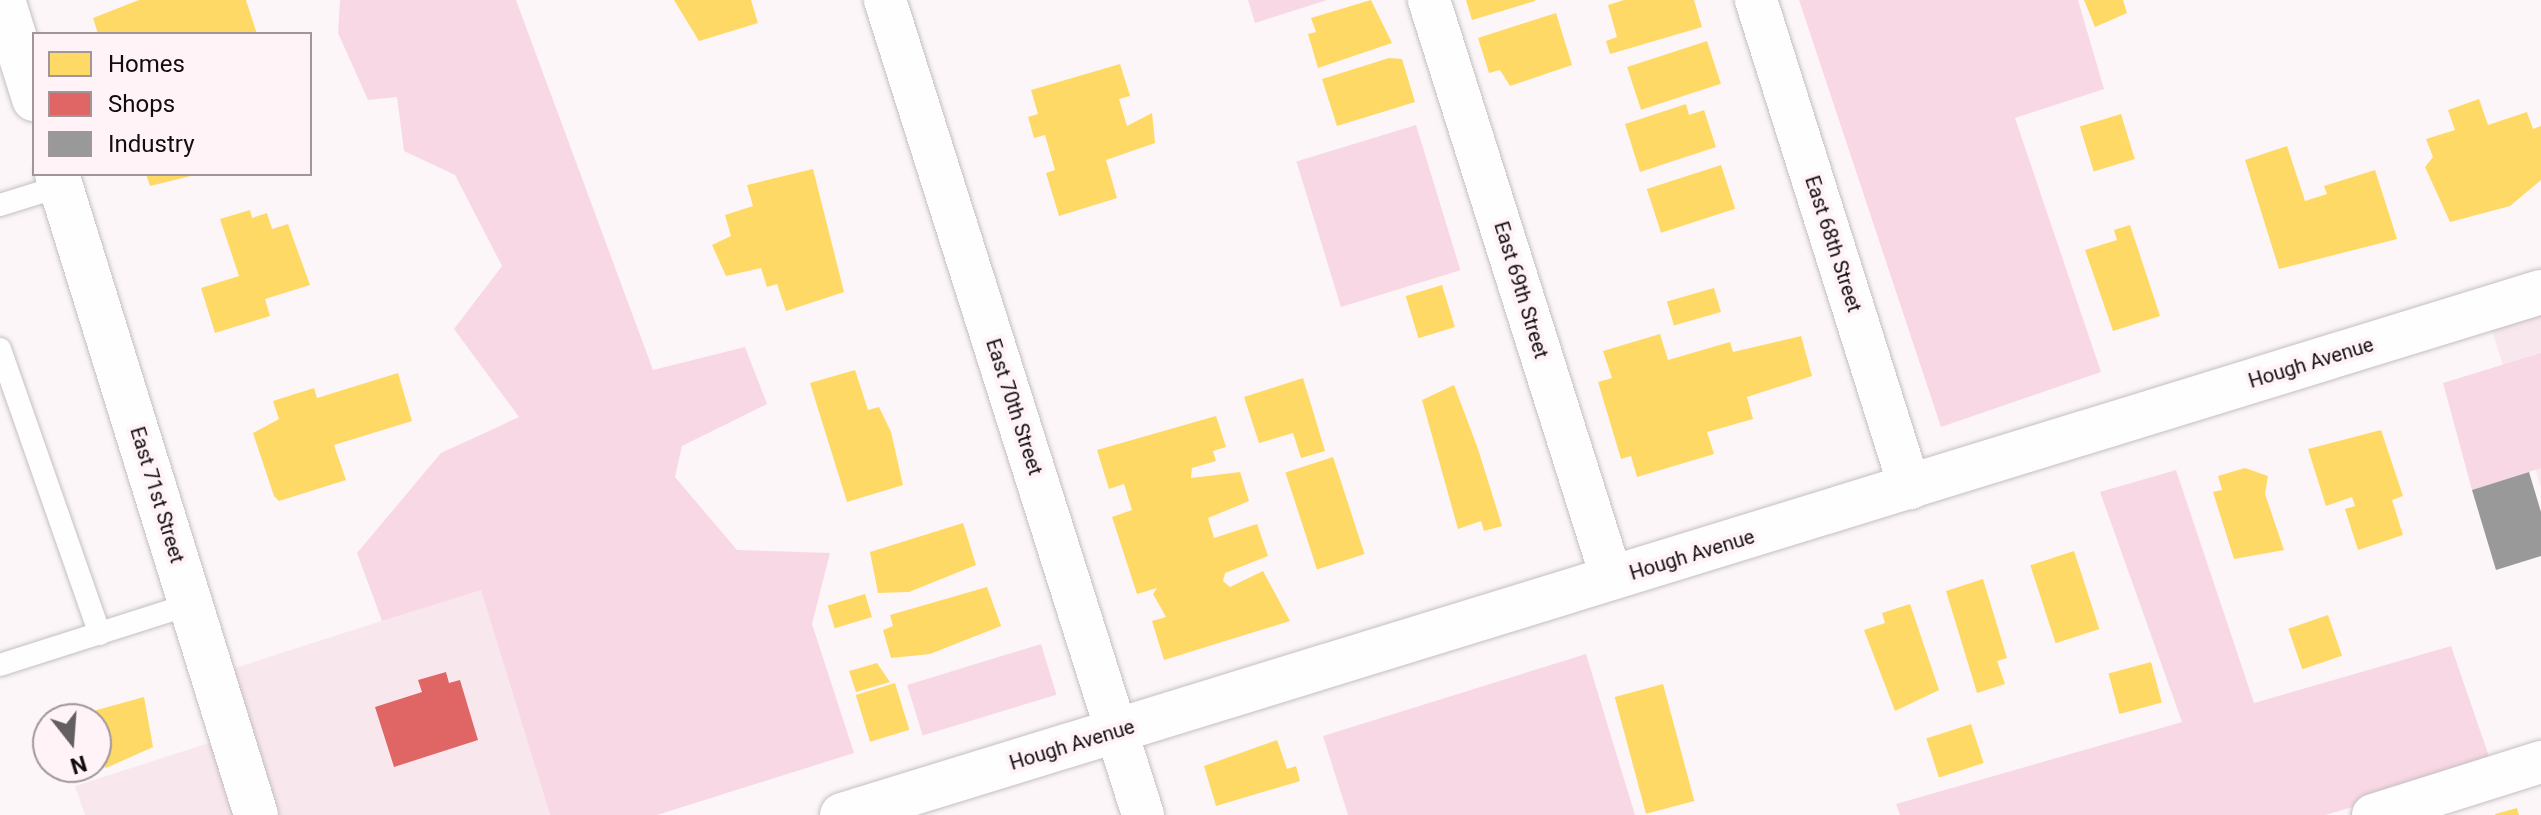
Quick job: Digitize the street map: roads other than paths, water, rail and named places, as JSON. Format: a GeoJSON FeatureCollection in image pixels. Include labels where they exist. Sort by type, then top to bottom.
{"type":"FeatureCollection","features":[{"type":"Feature","properties":{"kind":"street"},"geometry":{"type":"LineString","coordinates":[[3,0],[32,93]]}},
{"type":"Feature","properties":{"kind":"street","name":"East 70th Street"},"geometry":{"type":"LineString","coordinates":[[885,0],[1143,815]]}},
{"type":"Feature","properties":{"kind":"street","name":"East 69th Street"},"geometry":{"type":"LineString","coordinates":[[1429,0],[1612,579]]}},
{"type":"Feature","properties":{"kind":"street","name":"East 68th Street"},"geometry":{"type":"LineString","coordinates":[[1756,0],[1910,488]]}},
{"type":"Feature","properties":{"kind":"street","name":"East 71st Street"},"geometry":{"type":"LineString","coordinates":[[59,180],[256,815]]}},
{"type":"Feature","properties":{"kind":"street","name":"Hough Avenue"},"geometry":{"type":"LineString","coordinates":[[842,815],[2541,292]]}},
{"type":"Feature","properties":{"kind":"street"},"geometry":{"type":"LineString","coordinates":[[2373,815],[2541,762]]}},
{"type":"Feature","properties":{"kind":"lane"},"geometry":{"type":"LineString","coordinates":[[0,205],[59,180]]}},
{"type":"Feature","properties":{"kind":"lane"},"geometry":{"type":"LineString","coordinates":[[0,349],[100,634]]}},
{"type":"Feature","properties":{"kind":"lane"},"geometry":{"type":"LineString","coordinates":[[0,665],[191,604]]}}]}
